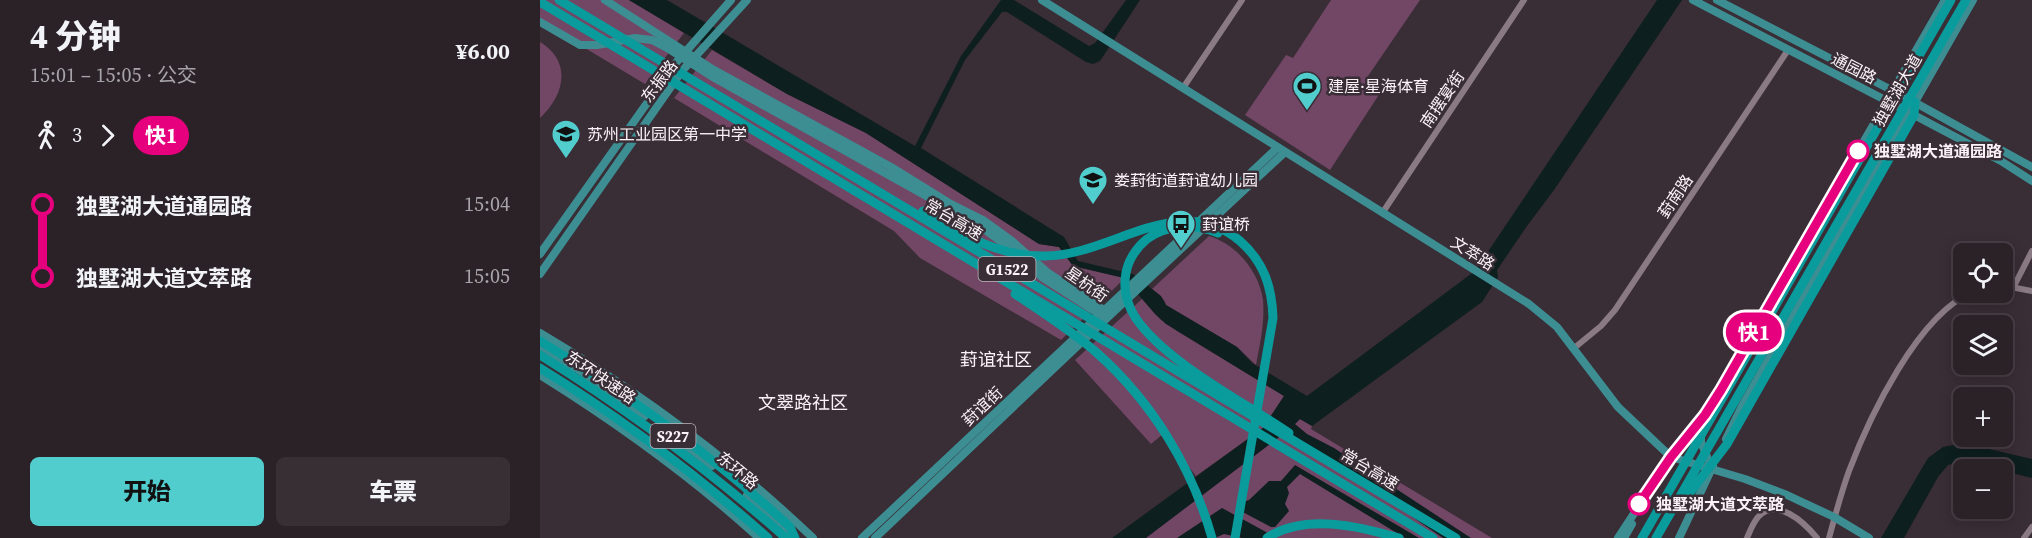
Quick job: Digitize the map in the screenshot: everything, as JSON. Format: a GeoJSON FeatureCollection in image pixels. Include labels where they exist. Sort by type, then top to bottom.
{"type":"FeatureCollection","features":[{"type":"Feature","properties":{"kind":"highway","name":"常台高速"},"geometry":{"type":"LineString","coordinates":[[559,0],[1456,538]]}},
{"type":"Feature","properties":{"kind":"highway","name":"独墅湖大道"},"geometry":{"type":"LineString","coordinates":[[1642,538],[1951,0]]}},
{"type":"Feature","properties":{"kind":"highway","name":"独墅湖大道"},"geometry":{"type":"LineString","coordinates":[[1657,536],[1966,0]]}},
{"type":"Feature","properties":{"kind":"highway","name":"常台高速"},"geometry":{"type":"LineString","coordinates":[[540,2],[1433,538]]}},
{"type":"Feature","properties":{"kind":"highway"},"geometry":{"type":"LineString","coordinates":[[1657,536],[1727,444],[1846,228],[1859,212],[1915,102]]}},
{"type":"Feature","properties":{"kind":"highway"},"geometry":{"type":"LineString","coordinates":[[749,113],[974,241],[997,250],[1033,256],[1069,254],[1103,245],[1154,226],[1189,221],[1212,225],[1240,241],[1256,257],[1267,276],[1272,296],[1273,318],[1235,538]]}},
{"type":"Feature","properties":{"kind":"highway"},"geometry":{"type":"LineString","coordinates":[[1859,212],[1861,195]]}},
{"type":"Feature","properties":{"kind":"highway"},"geometry":{"type":"LineString","coordinates":[[1230,538],[1237,490],[1252,411],[1255,399],[1267,332],[1266,290],[1259,272],[1248,255],[1234,243],[1216,233],[1196,227],[1181,227],[1168,229],[1151,236],[1131,258],[1125,281],[1129,306],[1144,329],[1191,369],[1228,394],[1237,399],[1246,405],[1256,411],[1274,422],[1340,468]]}},
{"type":"Feature","properties":{"kind":"highway"},"geometry":{"type":"LineString","coordinates":[[949,248],[1072,333],[1097,353],[1133,390],[1156,420],[1182,461],[1212,538]]}},
{"type":"Feature","properties":{"kind":"highway"},"geometry":{"type":"LineString","coordinates":[[540,340],[658,419],[731,475],[790,527],[795,538]]}},
{"type":"Feature","properties":{"kind":"highway","name":"东环快速路"},"geometry":{"type":"LineString","coordinates":[[540,355],[613,402],[688,456],[786,538]]}},
{"type":"Feature","properties":{"kind":"highway","name":"东环快速路"},"geometry":{"type":"LineString","coordinates":[[540,368],[606,411],[671,458],[768,538]]}},
{"type":"Feature","properties":{"kind":"highway"},"geometry":{"type":"LineString","coordinates":[[1636,538],[1655,505],[1699,441]]}},
{"type":"Feature","properties":{"kind":"highway"},"geometry":{"type":"LineString","coordinates":[[1267,538],[1289,528],[1314,524],[1357,528],[1399,538]]}},
{"type":"Feature","properties":{"kind":"main road"},"geometry":{"type":"LineString","coordinates":[[605,0],[683,54]]}},
{"type":"Feature","properties":{"kind":"main road","name":"东振路"},"geometry":{"type":"LineString","coordinates":[[540,254],[651,95],[693,41],[731,0]]}},
{"type":"Feature","properties":{"kind":"main road","name":"东振路"},"geometry":{"type":"LineString","coordinates":[[540,274],[660,102],[703,47],[747,0]]}},
{"type":"Feature","properties":{"kind":"main road","name":"文萃路"},"geometry":{"type":"LineString","coordinates":[[1042,0],[1521,298],[1551,321],[1618,407],[1671,457],[1787,495],[1834,517],[1869,538]]}},
{"type":"Feature","properties":{"kind":"main road","name":"通园路"},"geometry":{"type":"LineString","coordinates":[[1693,0],[1887,100],[2001,161],[2032,181]]}},
{"type":"Feature","properties":{"kind":"main road","name":"通园路"},"geometry":{"type":"LineString","coordinates":[[1717,0],[1893,90],[2032,167]]}},
{"type":"Feature","properties":{"kind":"main road"},"geometry":{"type":"LineString","coordinates":[[1618,538],[1653,482],[1705,415],[1721,390],[1945,0]]}},
{"type":"Feature","properties":{"kind":"main road"},"geometry":{"type":"LineString","coordinates":[[1915,102],[1973,0]]}},
{"type":"Feature","properties":{"kind":"main road"},"geometry":{"type":"LineString","coordinates":[[540,22],[580,45],[597,45],[634,38],[652,40],[683,54]]}},
{"type":"Feature","properties":{"kind":"main road","name":"星杭街"},"geometry":{"type":"LineString","coordinates":[[683,54],[980,226],[1008,246],[1043,278],[1103,314]]}},
{"type":"Feature","properties":{"kind":"main road"},"geometry":{"type":"LineString","coordinates":[[1846,228],[1844,204],[1905,97]]}},
{"type":"Feature","properties":{"kind":"main road"},"geometry":{"type":"LineString","coordinates":[[1678,538],[1736,415],[1846,228],[1861,195],[1911,113]]}},
{"type":"Feature","properties":{"kind":"main road","name":"葑谊街"},"geometry":{"type":"LineString","coordinates":[[862,538],[1282,149]]}},
{"type":"Feature","properties":{"kind":"main road","name":"葑谊街"},"geometry":{"type":"LineString","coordinates":[[875,538],[1103,314]]}},
{"type":"Feature","properties":{"kind":"main road"},"geometry":{"type":"LineString","coordinates":[[540,333],[625,386],[714,452],[813,538]]}},
{"type":"Feature","properties":{"kind":"main road","name":"东环路"},"geometry":{"type":"LineString","coordinates":[[540,348],[579,370],[655,422],[728,478],[795,538]]}},
{"type":"Feature","properties":{"kind":"main road"},"geometry":{"type":"LineString","coordinates":[[571,351],[573,364],[579,370]]}},
{"type":"Feature","properties":{"kind":"main road","name":"S227"},"geometry":{"type":"LineString","coordinates":[[540,375],[667,462],[759,538]]}},
{"type":"Feature","properties":{"kind":"main road"},"geometry":{"type":"LineString","coordinates":[[615,395],[620,393],[625,386]]}},
{"type":"Feature","properties":{"kind":"main road"},"geometry":{"type":"LineString","coordinates":[[1705,415],[1701,429],[1701,442],[1712,469]]}},
{"type":"Feature","properties":{"kind":"main road"},"geometry":{"type":"LineString","coordinates":[[1624,538],[1653,482]]}},
{"type":"Feature","properties":{"kind":"street"},"geometry":{"type":"LineString","coordinates":[[1183,88],[1242,0]]}},
{"type":"Feature","properties":{"kind":"street","name":"南摆宴街"},"geometry":{"type":"LineString","coordinates":[[1383,212],[1524,0]]}},
{"type":"Feature","properties":{"kind":"street","name":"葑南路"},"geometry":{"type":"LineString","coordinates":[[1574,349],[1601,326],[1615,310],[1788,50]]}},
{"type":"Feature","properties":{"kind":"street"},"geometry":{"type":"LineString","coordinates":[[2032,251],[2013,288],[2032,291]]}},
{"type":"Feature","properties":{"kind":"street"},"geometry":{"type":"LineString","coordinates":[[1828,538],[1854,457],[1870,423],[1899,370],[1920,338],[1939,316],[1955,303]]}},
{"type":"Feature","properties":{"kind":"street"},"geometry":{"type":"LineString","coordinates":[[1747,538],[1759,516],[1776,509],[1797,518],[1817,538]]}},
{"type":"Feature","properties":{"kind":"street"},"geometry":{"type":"LineString","coordinates":[[2024,538],[2032,527]]}},
{"type":"Feature","properties":{"kind":"shaded area"},"geometry":{"type":"Polygon","coordinates":[[[540,0],[629,0],[684,33],[645,84],[540,21],[540,0]]]}},
{"type":"Feature","properties":{"kind":"shaded area"},"geometry":{"type":"Polygon","coordinates":[[[629,0],[667,0],[915,146],[961,56],[1001,0],[1014,0],[1089,46],[1095,43],[1126,0],[1140,0],[1100,61],[1093,64],[1086,62],[1007,12],[1002,12],[965,60],[921,148],[1064,237],[1078,261],[1133,274],[1161,296],[1166,305],[1237,347],[1252,363],[1307,396],[1475,271],[1657,0],[1682,0],[1554,190],[1497,270],[1498,277],[1482,302],[1312,426],[1300,419],[1295,424],[1307,434],[1334,448],[1471,538],[1443,538],[1287,431],[1146,538],[1112,538],[1263,428],[1284,396],[1166,324],[1124,278],[1073,266],[1059,247],[1039,244],[866,133],[787,94],[629,0]]]}},
{"type":"Feature","properties":{"kind":"shaded area"},"geometry":{"type":"Polygon","coordinates":[[[1331,0],[1420,0],[1366,79],[1382,90],[1330,170],[1245,115],[1286,55],[1293,58],[1331,0]]]}},
{"type":"Feature","properties":{"kind":"shaded area"},"geometry":{"type":"Polygon","coordinates":[[[540,42],[557,59],[561,69],[561,79],[555,100],[540,118],[540,42]]]}},
{"type":"Feature","properties":{"kind":"shaded area"},"geometry":{"type":"Polygon","coordinates":[[[712,50],[787,94],[866,133],[1039,244],[1059,247],[1073,266],[1125,278],[1061,340],[920,258],[894,231],[674,98],[712,50]]]}},
{"type":"Feature","properties":{"kind":"shaded area"},"geometry":{"type":"Polygon","coordinates":[[[1209,236],[1228,245],[1245,260],[1261,289],[1262,333],[1256,365],[1237,347],[1166,305],[1152,289],[1209,236]]]}},
{"type":"Feature","properties":{"kind":"shaded area"},"geometry":{"type":"Polygon","coordinates":[[[1143,298],[1160,319],[1177,331],[1284,396],[1263,428],[1196,476],[1163,434],[1151,444],[1075,360],[1143,298]]]}},
{"type":"Feature","properties":{"kind":"shaded area"},"geometry":{"type":"Polygon","coordinates":[[[1300,419],[1312,426],[1311,429],[1492,538],[1144,538],[1300,419]]]}},
{"type":"Feature","properties":{"kind":"shaded area"},"geometry":{"type":"Polygon","coordinates":[[[1953,445],[1953,447],[1980,447],[2032,459],[2032,478],[2013,473],[2013,459],[1953,459],[1953,464],[1948,465],[1938,477],[1904,538],[1881,538],[1928,458],[1943,447],[1953,445]]]}},
{"type":"Feature","properties":{"kind":"shaded area"},"geometry":{"type":"Polygon","coordinates":[[[1295,465],[1419,538],[1405,538],[1300,474],[1287,487],[1289,493],[1285,504],[1289,511],[1275,527],[1237,509],[1237,504],[1249,500],[1269,481],[1281,481],[1295,465]]]}},
{"type":"Feature","properties":{"kind":"shaded area"},"geometry":{"type":"Polygon","coordinates":[[[1222,508],[1266,532],[1268,534],[1266,538],[1242,538],[1224,534],[1215,538],[1177,538],[1222,508]]]}},
{"type":"Feature","properties":{"kind":"bus line","name":"快1"},"geometry":{"type":"LineString","coordinates":[[1639,504],[1721,390],[1858,151]]}},
{"type":"Feature","properties":{"kind":"place","name":"建屋·星海体育"},"geometry":{"type":"Point","coordinates":[1307,112]}},
{"type":"Feature","properties":{"kind":"place","name":"独墅湖大道通园路"},"geometry":{"type":"Point","coordinates":[1858,151]}},
{"type":"Feature","properties":{"kind":"place","name":"苏州工业园区第一中学"},"geometry":{"type":"Point","coordinates":[566,160]}},
{"type":"Feature","properties":{"kind":"place","name":"娄葑街道葑谊幼儿园"},"geometry":{"type":"Point","coordinates":[1093,206]}},
{"type":"Feature","properties":{"kind":"place","name":"葑谊桥"},"geometry":{"type":"Point","coordinates":[1181,250]}},
{"type":"Feature","properties":{"kind":"place","name":"独墅湖大道文萃路"},"geometry":{"type":"Point","coordinates":[1639,504]}},
{"type":"Feature","properties":{"kind":"district","name":"葑谊社区"},"geometry":{"type":"Point","coordinates":[996,359]}},
{"type":"Feature","properties":{"kind":"district","name":"文翠路社区"},"geometry":{"type":"Point","coordinates":[803,402]}}]}
